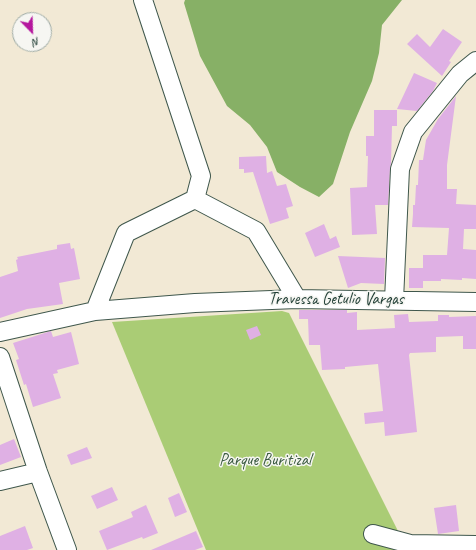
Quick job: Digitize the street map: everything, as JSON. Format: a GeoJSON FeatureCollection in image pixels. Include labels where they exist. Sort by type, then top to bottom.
{"type":"FeatureCollection","features":[{"type":"Feature","properties":{"kind":"street"},"geometry":{"type":"LineString","coordinates":[[95,311],[126,233],[195,199],[201,176],[143,0]]}},
{"type":"Feature","properties":{"kind":"street"},"geometry":{"type":"LineString","coordinates":[[394,300],[400,169],[413,132],[460,74],[476,61]]}},
{"type":"Feature","properties":{"kind":"street"},"geometry":{"type":"LineString","coordinates":[[195,199],[256,231],[297,299]]}},
{"type":"Feature","properties":{"kind":"street","name":"Travessa Getulio Vargas"},"geometry":{"type":"LineString","coordinates":[[0,332],[95,311],[195,303],[297,299],[476,302]]}},
{"type":"Feature","properties":{"kind":"street"},"geometry":{"type":"LineString","coordinates":[[0,357],[38,472],[67,550]]}},
{"type":"Feature","properties":{"kind":"street"},"geometry":{"type":"LineString","coordinates":[[0,481],[38,472]]}},
{"type":"Feature","properties":{"kind":"street"},"geometry":{"type":"LineString","coordinates":[[373,534],[410,544],[476,545]]}},
{"type":"Feature","properties":{"kind":"green space"},"geometry":{"type":"Polygon","coordinates":[[[185,0],[402,0],[382,25],[379,53],[372,81],[350,132],[333,184],[319,197],[277,172],[267,147],[250,125],[227,106],[200,56],[184,3],[185,0]]]}},
{"type":"Feature","properties":{"kind":"green space","name":"Parque Buritizal"},"geometry":{"type":"Polygon","coordinates":[[[282,311],[289,313],[398,531],[406,550],[206,550],[112,322],[282,311]]]}},
{"type":"Feature","properties":{"kind":"building"},"geometry":{"type":"Polygon","coordinates":[[[443,29],[462,42],[449,61],[451,62],[442,76],[407,44],[417,34],[430,47],[443,29]]]}},
{"type":"Feature","properties":{"kind":"building"},"geometry":{"type":"Polygon","coordinates":[[[414,73],[437,83],[433,91],[417,111],[397,109],[414,73]]]}},
{"type":"Feature","properties":{"kind":"building"},"geometry":{"type":"Polygon","coordinates":[[[456,96],[447,165],[447,189],[457,189],[456,204],[476,205],[476,229],[464,229],[463,249],[476,250],[476,279],[462,278],[462,280],[441,279],[441,281],[423,281],[423,288],[409,288],[409,268],[423,268],[423,255],[447,255],[449,228],[412,227],[413,205],[415,205],[416,185],[418,185],[419,160],[423,160],[426,140],[438,119],[456,96]]]}},
{"type":"Feature","properties":{"kind":"building"},"geometry":{"type":"Polygon","coordinates":[[[374,110],[397,110],[397,126],[392,126],[388,205],[375,205],[377,234],[352,235],[350,188],[367,187],[368,156],[366,156],[366,136],[374,136],[374,110]]]}},
{"type":"Feature","properties":{"kind":"building"},"geometry":{"type":"Polygon","coordinates":[[[266,156],[267,173],[272,171],[277,186],[286,184],[293,206],[286,208],[289,218],[270,224],[253,172],[244,173],[244,169],[239,169],[239,157],[266,156]]]}},
{"type":"Feature","properties":{"kind":"building"},"geometry":{"type":"Polygon","coordinates":[[[324,224],[330,239],[336,236],[340,247],[315,257],[305,233],[324,224]]]}},
{"type":"Feature","properties":{"kind":"building"},"geometry":{"type":"Polygon","coordinates":[[[70,243],[71,249],[74,248],[80,279],[59,283],[63,304],[27,309],[0,318],[0,277],[18,271],[16,260],[18,259],[17,257],[57,249],[57,245],[70,243]]]}},
{"type":"Feature","properties":{"kind":"building"},"geometry":{"type":"Polygon","coordinates":[[[338,256],[385,258],[384,284],[361,283],[348,288],[338,256]]]}},
{"type":"Feature","properties":{"kind":"building"},"geometry":{"type":"Polygon","coordinates":[[[299,310],[347,310],[347,313],[357,312],[357,330],[395,328],[394,315],[408,314],[409,322],[438,321],[438,315],[449,315],[449,317],[476,316],[476,349],[463,349],[463,336],[436,337],[436,352],[410,353],[417,432],[385,436],[384,422],[365,424],[364,413],[383,411],[378,364],[345,367],[345,369],[322,370],[320,345],[309,345],[308,319],[299,319],[299,310]]]}},
{"type":"Feature","properties":{"kind":"building"},"geometry":{"type":"Polygon","coordinates":[[[257,326],[261,335],[250,340],[246,330],[257,326]]]}},
{"type":"Feature","properties":{"kind":"building"},"geometry":{"type":"Polygon","coordinates":[[[51,331],[53,337],[71,332],[79,364],[57,370],[58,373],[53,374],[61,398],[33,407],[26,384],[24,385],[16,360],[19,359],[13,343],[51,331]]]}},
{"type":"Feature","properties":{"kind":"building"},"geometry":{"type":"Polygon","coordinates":[[[14,439],[21,457],[0,465],[0,445],[14,439]]]}},
{"type":"Feature","properties":{"kind":"building"},"geometry":{"type":"Polygon","coordinates":[[[87,447],[92,458],[71,465],[67,455],[87,447]]]}},
{"type":"Feature","properties":{"kind":"building"},"geometry":{"type":"Polygon","coordinates":[[[112,487],[118,500],[97,509],[91,496],[112,487]]]}},
{"type":"Feature","properties":{"kind":"building"},"geometry":{"type":"Polygon","coordinates":[[[179,493],[187,512],[175,517],[168,498],[179,493]]]}},
{"type":"Feature","properties":{"kind":"building"},"geometry":{"type":"Polygon","coordinates":[[[146,505],[158,533],[143,539],[142,537],[107,550],[99,531],[133,517],[131,512],[146,505]]]}},
{"type":"Feature","properties":{"kind":"building"},"geometry":{"type":"Polygon","coordinates":[[[456,505],[459,531],[438,534],[434,508],[456,505]]]}},
{"type":"Feature","properties":{"kind":"building"},"geometry":{"type":"Polygon","coordinates":[[[25,526],[33,548],[27,550],[0,550],[0,536],[25,526]]]}},
{"type":"Feature","properties":{"kind":"building"},"geometry":{"type":"Polygon","coordinates":[[[196,531],[203,547],[195,550],[151,550],[196,531]]]}}]}
